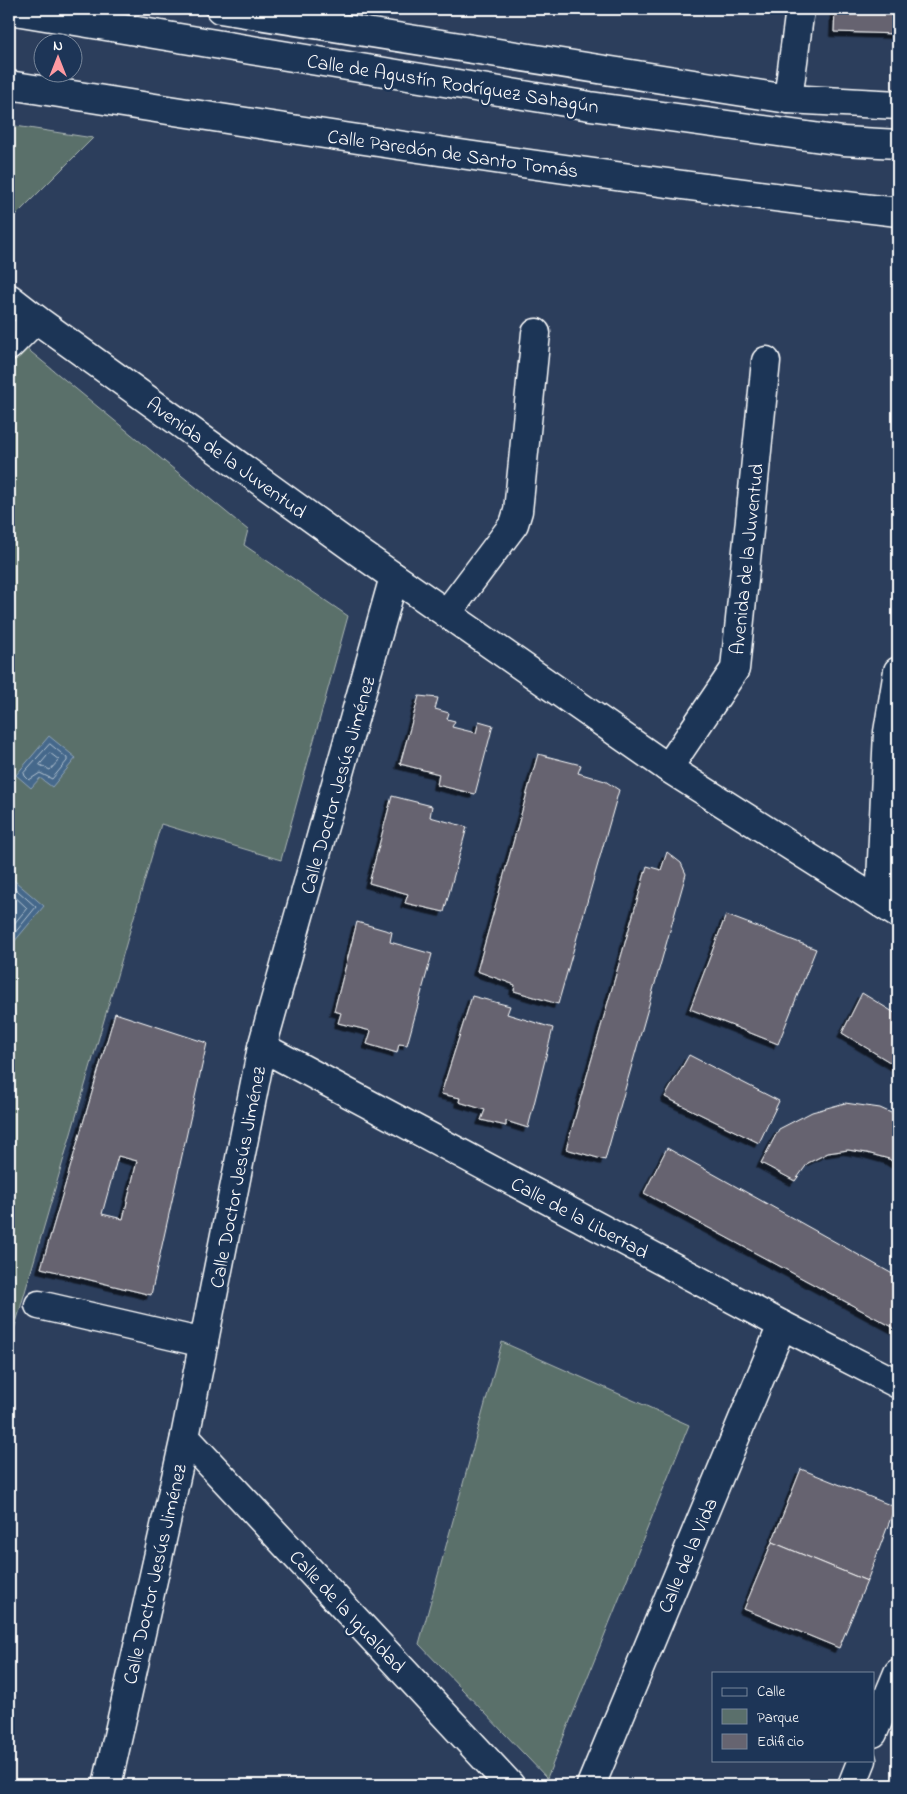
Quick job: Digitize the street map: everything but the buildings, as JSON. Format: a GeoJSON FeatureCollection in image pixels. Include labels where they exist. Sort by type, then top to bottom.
{"type":"FeatureCollection","features":[{"type":"Feature","properties":{"kind":"street","name":"Calle de Agustín Rodríguez Sahagún"},"geometry":{"type":"LineString","coordinates":[[220,9],[788,99],[898,105]]}},
{"type":"Feature","properties":{"kind":"street"},"geometry":{"type":"LineString","coordinates":[[788,99],[800,9]]}},
{"type":"Feature","properties":{"kind":"street","name":"Calle de Agustín Rodríguez Sahagún"},"geometry":{"type":"LineString","coordinates":[[9,10],[590,106],[843,142],[898,144]]}},
{"type":"Feature","properties":{"kind":"street","name":"Calle Paredón de Santo Tomás"},"geometry":{"type":"LineString","coordinates":[[9,85],[327,136],[793,200],[898,212]]}},
{"type":"Feature","properties":{"kind":"street","name":"Avenida de la Juventud"},"geometry":{"type":"LineString","coordinates":[[9,298],[360,553],[668,768],[889,908]]}},
{"type":"Feature","properties":{"kind":"street"},"geometry":{"type":"LineString","coordinates":[[9,346],[36,319]]}},
{"type":"Feature","properties":{"kind":"street"},"geometry":{"type":"LineString","coordinates":[[447,614],[514,524],[518,511],[536,333]]}},
{"type":"Feature","properties":{"kind":"street","name":"Avenida de la Juventud"},"geometry":{"type":"LineString","coordinates":[[668,768],[735,669],[766,361]]}},
{"type":"Feature","properties":{"kind":"street","name":"Calle Doctor Jesús Jiménez"},"geometry":{"type":"LineString","coordinates":[[107,1785],[185,1436],[262,1047],[394,577]]}},
{"type":"Feature","properties":{"kind":"street"},"geometry":{"type":"LineString","coordinates":[[889,908],[888,732],[898,671]]}},
{"type":"Feature","properties":{"kind":"street","name":"Calle de la Libertad"},"geometry":{"type":"LineString","coordinates":[[262,1047],[782,1325],[898,1384]]}},
{"type":"Feature","properties":{"kind":"street"},"geometry":{"type":"LineString","coordinates":[[39,1305],[204,1343]]}},
{"type":"Feature","properties":{"kind":"street","name":"Calle de la Vida"},"geometry":{"type":"LineString","coordinates":[[591,1785],[782,1325]]}},
{"type":"Feature","properties":{"kind":"street","name":"Calle de la Igualdad"},"geometry":{"type":"LineString","coordinates":[[185,1436],[510,1785]]}},
{"type":"Feature","properties":{"kind":"street"},"geometry":{"type":"LineString","coordinates":[[874,1732],[898,1673]]}},
{"type":"Feature","properties":{"kind":"street"},"geometry":{"type":"LineString","coordinates":[[852,1785],[861,1762]]}},
{"type":"Feature","properties":{"kind":"green space"},"geometry":{"type":"Polygon","coordinates":[[[9,125],[93,138],[9,222],[9,125]]]}},
{"type":"Feature","properties":{"kind":"green space"},"geometry":{"type":"Polygon","coordinates":[[[9,334],[248,530],[244,545],[348,616],[281,860],[161,824],[9,1347],[9,334]]]}},
{"type":"Feature","properties":{"kind":"green space"},"geometry":{"type":"Polygon","coordinates":[[[502,1342],[689,1425],[547,1778],[419,1644],[502,1342]]]}},
{"type":"Feature","properties":{"kind":"water"},"geometry":{"type":"Polygon","coordinates":[[[49,736],[76,758],[52,787],[40,778],[31,788],[16,775],[49,736]]]}},
{"type":"Feature","properties":{"kind":"water"},"geometry":{"type":"Polygon","coordinates":[[[9,876],[44,906],[9,948],[9,876]]]}}]}
